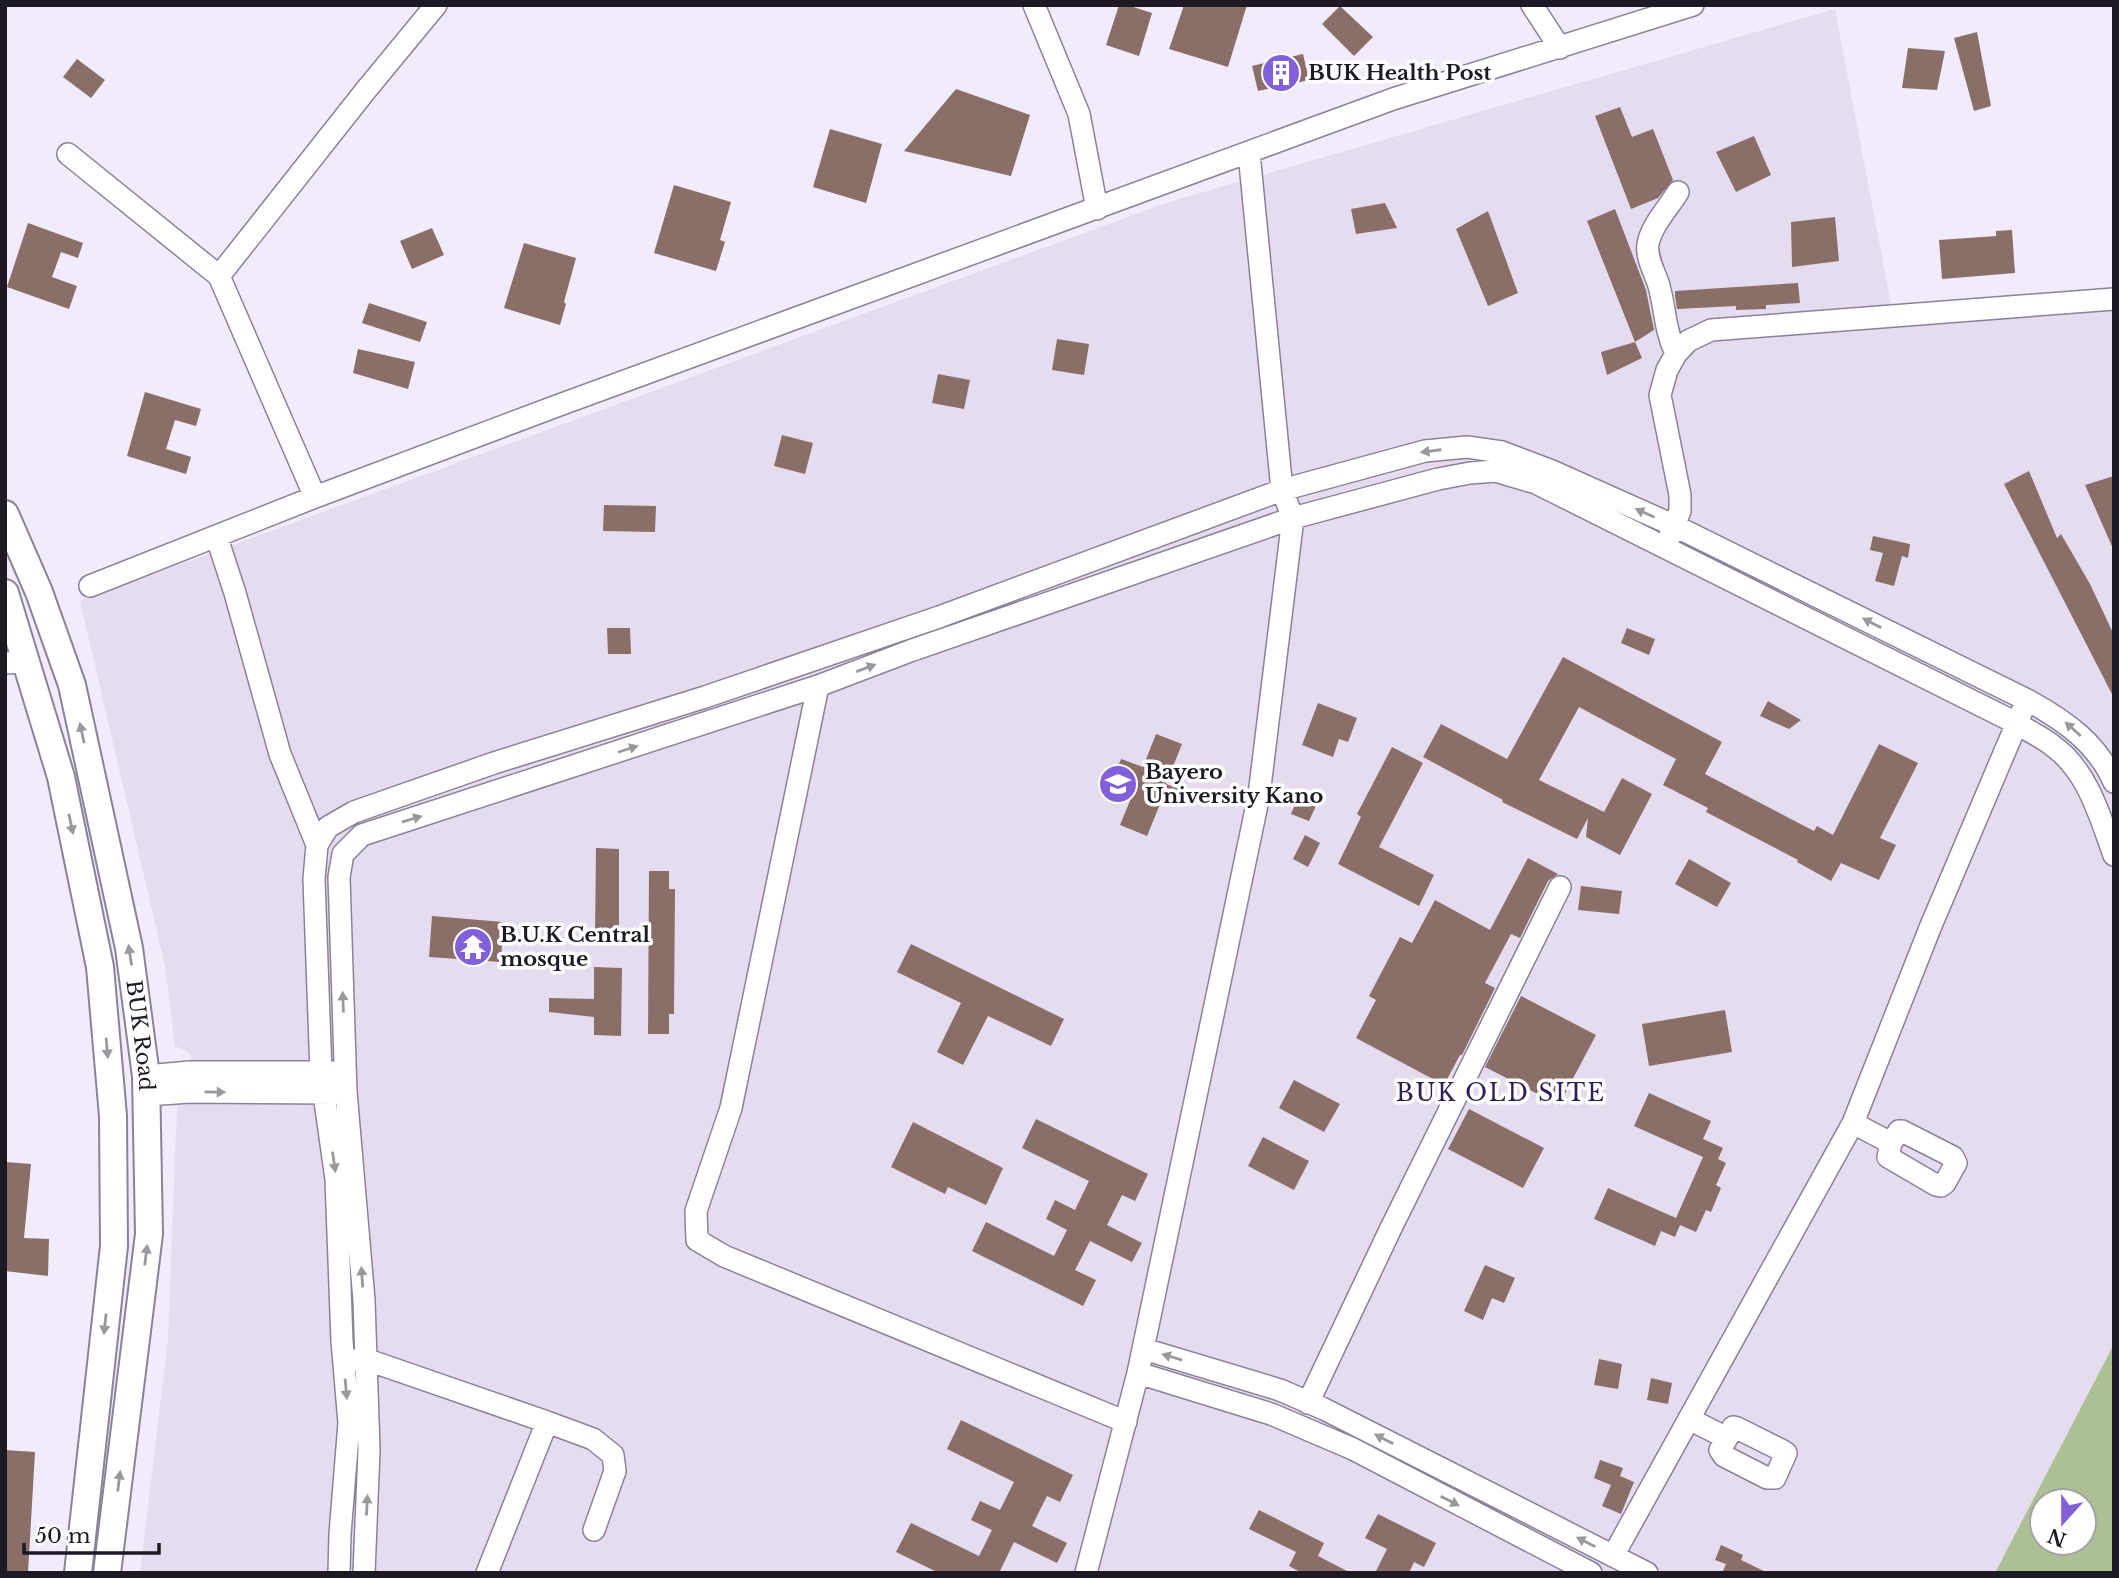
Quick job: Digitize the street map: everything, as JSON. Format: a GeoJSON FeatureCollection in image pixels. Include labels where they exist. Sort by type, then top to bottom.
{"type":"FeatureCollection","features":[{"type":"Feature","properties":{"kind":"main road","name":"BUK Road"},"geometry":{"type":"LineString","coordinates":[[5,514],[39,592],[72,685],[129,948],[146,1085],[149,1234],[107,1573]]}},
{"type":"Feature","properties":{"kind":"main road","name":"BUK Road"},"geometry":{"type":"LineString","coordinates":[[5,593],[16,663],[61,777],[100,967],[113,1116],[114,1246],[78,1573]]}},
{"type":"Feature","properties":{"kind":"street"},"geometry":{"type":"LineString","coordinates":[[219,276],[436,5]]}},
{"type":"Feature","properties":{"kind":"street"},"geometry":{"type":"LineString","coordinates":[[1034,5],[1079,114],[1097,209]]}},
{"type":"Feature","properties":{"kind":"street"},"geometry":{"type":"LineString","coordinates":[[1532,5],[1560,48]]}},
{"type":"Feature","properties":{"kind":"street"},"geometry":{"type":"LineString","coordinates":[[90,586],[315,497],[700,355],[838,301],[1097,209],[1393,99],[1693,5]]}},
{"type":"Feature","properties":{"kind":"street"},"geometry":{"type":"LineString","coordinates":[[1086,1573],[1139,1373],[1259,795],[1293,518],[1282,490],[1249,153]]}},
{"type":"Feature","properties":{"kind":"street"},"geometry":{"type":"LineString","coordinates":[[68,154],[219,276],[315,497]]}},
{"type":"Feature","properties":{"kind":"street"},"geometry":{"type":"LineString","coordinates":[[1676,354],[1667,333],[1659,286],[1648,255],[1648,244],[1678,192]]}},
{"type":"Feature","properties":{"kind":"street"},"geometry":{"type":"LineString","coordinates":[[1664,547],[1680,511],[1660,395],[1667,370],[1688,341],[1711,330],[2114,299]]}},
{"type":"Feature","properties":{"kind":"street"},"geometry":{"type":"LineString","coordinates":[[339,1573],[349,1423],[336,1179],[321,1073],[314,879],[317,845],[328,827],[354,812],[939,617],[1282,490],[1425,451],[1467,447],[1502,452],[1552,471],[1675,526],[2029,701],[2062,719],[2089,743],[2114,782]]}},
{"type":"Feature","properties":{"kind":"street"},"geometry":{"type":"LineString","coordinates":[[364,1573],[369,1450],[364,1300],[346,1092],[339,877],[343,854],[362,835],[818,686],[910,651],[1293,518],[1438,479],[1495,471],[1536,483],[2016,723],[2055,747],[2075,768],[2092,795],[2114,855]]}},
{"type":"Feature","properties":{"kind":"street"},"geometry":{"type":"LineString","coordinates":[[217,538],[280,754],[317,845]]}},
{"type":"Feature","properties":{"kind":"street"},"geometry":{"type":"LineString","coordinates":[[818,686],[731,1108],[696,1211],[697,1240],[711,1250],[748,1266],[1126,1422]]}},
{"type":"Feature","properties":{"kind":"street"},"geometry":{"type":"LineString","coordinates":[[705,697],[712,721]]}},
{"type":"Feature","properties":{"kind":"street"},"geometry":{"type":"LineString","coordinates":[[1613,1556],[1853,1123],[1930,928],[2016,723],[2029,701]]}},
{"type":"Feature","properties":{"kind":"street"},"geometry":{"type":"LineString","coordinates":[[472,771],[484,796]]}},
{"type":"Feature","properties":{"kind":"street"},"geometry":{"type":"LineString","coordinates":[[314,879],[339,877]]}},
{"type":"Feature","properties":{"kind":"street"},"geometry":{"type":"LineString","coordinates":[[1308,1403],[1560,887]]}},
{"type":"Feature","properties":{"kind":"street"},"geometry":{"type":"LineString","coordinates":[[146,1085],[190,1072],[345,1071]]}},
{"type":"Feature","properties":{"kind":"street"},"geometry":{"type":"LineString","coordinates":[[146,1085],[190,1091],[324,1095],[346,1092]]}},
{"type":"Feature","properties":{"kind":"street"},"geometry":{"type":"LineString","coordinates":[[1853,1123],[1891,1143]]}},
{"type":"Feature","properties":{"kind":"street"},"geometry":{"type":"LineString","coordinates":[[1144,1349],[1280,1390],[1647,1573]]}},
{"type":"Feature","properties":{"kind":"street"},"geometry":{"type":"LineString","coordinates":[[344,1360],[365,1359],[593,1440],[613,1455],[615,1471],[594,1530]]}},
{"type":"Feature","properties":{"kind":"street"},"geometry":{"type":"LineString","coordinates":[[1139,1373],[1271,1414],[1353,1449],[1591,1573]]}},
{"type":"Feature","properties":{"kind":"street"},"geometry":{"type":"LineString","coordinates":[[1271,1414],[1280,1390]]}},
{"type":"Feature","properties":{"kind":"street"},"geometry":{"type":"LineString","coordinates":[[1689,1419],[1727,1438]]}},
{"type":"Feature","properties":{"kind":"street"},"geometry":{"type":"LineString","coordinates":[[487,1573],[547,1422]]}},
{"type":"Feature","properties":{"kind":"shaded area","name":"Bayero University Kano"},"geometry":{"type":"Polygon","coordinates":[[[1835,9],[1894,320],[2114,302],[2114,1573],[140,1573],[168,1339],[177,1106],[190,1103],[191,1054],[175,1046],[165,966],[80,601],[1169,202],[1835,9]]]}},
{"type":"Feature","properties":{"kind":"green space"},"geometry":{"type":"Polygon","coordinates":[[[2114,1344],[2114,1573],[1995,1573],[2028,1509],[2028,1557],[2098,1557],[2098,1487],[2040,1487],[2114,1344]]]}},
{"type":"Feature","properties":{"kind":"building"},"geometry":{"type":"Polygon","coordinates":[[[1119,5],[1152,13],[1139,56],[1106,45],[1119,5]]]}},
{"type":"Feature","properties":{"kind":"building"},"geometry":{"type":"Polygon","coordinates":[[[1184,5],[1247,5],[1228,67],[1169,49],[1184,5]]]}},
{"type":"Feature","properties":{"kind":"building"},"geometry":{"type":"Polygon","coordinates":[[[1340,6],[1373,37],[1354,56],[1322,24],[1340,6]]]}},
{"type":"Feature","properties":{"kind":"building"},"geometry":{"type":"Polygon","coordinates":[[[1977,32],[1991,106],[1974,111],[1954,38],[1977,32]]]}},
{"type":"Feature","properties":{"kind":"building"},"geometry":{"type":"Polygon","coordinates":[[[1908,48],[1945,51],[1937,90],[1902,88],[1908,48]]]}},
{"type":"Feature","properties":{"kind":"building","name":"BUK Health Post"},"geometry":{"type":"Polygon","coordinates":[[[1303,54],[1309,80],[1258,91],[1252,66],[1303,54]]]}},
{"type":"Feature","properties":{"kind":"building"},"geometry":{"type":"Polygon","coordinates":[[[77,59],[105,80],[91,98],[63,77],[77,59]]]}},
{"type":"Feature","properties":{"kind":"building"},"geometry":{"type":"Polygon","coordinates":[[[956,89],[1030,115],[1011,176],[904,151],[956,89]]]}},
{"type":"Feature","properties":{"kind":"building"},"geometry":{"type":"Polygon","coordinates":[[[1620,107],[1632,137],[1653,129],[1673,180],[1658,198],[1631,209],[1595,116],[1620,107]]]}},
{"type":"Feature","properties":{"kind":"building"},"geometry":{"type":"Polygon","coordinates":[[[830,129],[882,144],[866,203],[813,187],[830,129]]]}},
{"type":"Feature","properties":{"kind":"building"},"geometry":{"type":"Polygon","coordinates":[[[1754,136],[1771,175],[1736,192],[1716,152],[1754,136]]]}},
{"type":"Feature","properties":{"kind":"building"},"geometry":{"type":"Polygon","coordinates":[[[674,185],[731,202],[720,240],[725,242],[716,271],[654,253],[674,185]]]}},
{"type":"Feature","properties":{"kind":"building"},"geometry":{"type":"Polygon","coordinates":[[[1385,203],[1397,228],[1356,234],[1351,209],[1385,203]]]}},
{"type":"Feature","properties":{"kind":"building"},"geometry":{"type":"Polygon","coordinates":[[[1615,209],[1646,290],[1654,330],[1635,342],[1587,221],[1615,209]]]}},
{"type":"Feature","properties":{"kind":"building"},"geometry":{"type":"Polygon","coordinates":[[[1488,211],[1518,293],[1488,306],[1456,229],[1488,211]]]}},
{"type":"Feature","properties":{"kind":"building"},"geometry":{"type":"Polygon","coordinates":[[[1835,217],[1839,261],[1792,267],[1791,222],[1835,217]]]}},
{"type":"Feature","properties":{"kind":"building"},"geometry":{"type":"Polygon","coordinates":[[[28,223],[83,243],[78,258],[61,252],[52,277],[77,286],[69,309],[7,287],[28,223]]]}},
{"type":"Feature","properties":{"kind":"building"},"geometry":{"type":"Polygon","coordinates":[[[432,228],[444,255],[412,269],[400,241],[432,228]]]}},
{"type":"Feature","properties":{"kind":"building"},"geometry":{"type":"Polygon","coordinates":[[[2012,230],[2015,273],[1942,279],[1939,240],[1996,236],[1996,231],[2012,230]]]}},
{"type":"Feature","properties":{"kind":"building"},"geometry":{"type":"Polygon","coordinates":[[[524,243],[576,258],[560,325],[504,308],[524,243]]]}},
{"type":"Feature","properties":{"kind":"building"},"geometry":{"type":"Polygon","coordinates":[[[1798,283],[1800,303],[1766,305],[1766,309],[1736,310],[1736,306],[1677,309],[1675,291],[1798,283]]]}},
{"type":"Feature","properties":{"kind":"building"},"geometry":{"type":"Polygon","coordinates":[[[369,303],[427,322],[420,342],[362,323],[369,303]]]}},
{"type":"Feature","properties":{"kind":"building"},"geometry":{"type":"Polygon","coordinates":[[[1057,339],[1089,344],[1084,375],[1052,370],[1057,339]]]}},
{"type":"Feature","properties":{"kind":"building"},"geometry":{"type":"Polygon","coordinates":[[[1635,342],[1642,358],[1607,375],[1601,352],[1635,342]]]}},
{"type":"Feature","properties":{"kind":"building"},"geometry":{"type":"Polygon","coordinates":[[[358,349],[415,362],[408,389],[353,373],[358,349]]]}},
{"type":"Feature","properties":{"kind":"building"},"geometry":{"type":"Polygon","coordinates":[[[938,374],[970,380],[964,409],[932,403],[938,374]]]}},
{"type":"Feature","properties":{"kind":"building"},"geometry":{"type":"Polygon","coordinates":[[[145,392],[201,409],[196,426],[175,420],[166,449],[191,457],[186,474],[127,456],[145,392]]]}},
{"type":"Feature","properties":{"kind":"building"},"geometry":{"type":"Polygon","coordinates":[[[782,435],[813,443],[805,474],[774,466],[782,435]]]}},
{"type":"Feature","properties":{"kind":"building"},"geometry":{"type":"Polygon","coordinates":[[[2029,471],[2057,538],[2061,534],[2090,584],[2114,635],[2114,698],[2004,484],[2029,471]]]}},
{"type":"Feature","properties":{"kind":"building"},"geometry":{"type":"Polygon","coordinates":[[[2114,476],[2114,551],[2085,485],[2114,476]]]}},
{"type":"Feature","properties":{"kind":"building"},"geometry":{"type":"Polygon","coordinates":[[[604,505],[656,506],[655,532],[603,531],[604,505]]]}},
{"type":"Feature","properties":{"kind":"building"},"geometry":{"type":"Polygon","coordinates":[[[1873,536],[1910,544],[1908,558],[1902,556],[1894,586],[1875,581],[1883,553],[1870,550],[1873,536]]]}},
{"type":"Feature","properties":{"kind":"building"},"geometry":{"type":"Polygon","coordinates":[[[607,628],[630,628],[631,654],[608,654],[607,628]]]}},
{"type":"Feature","properties":{"kind":"building"},"geometry":{"type":"Polygon","coordinates":[[[1627,628],[1655,639],[1649,655],[1621,643],[1627,628]]]}},
{"type":"Feature","properties":{"kind":"building"},"geometry":{"type":"Polygon","coordinates":[[[1563,657],[1722,742],[1705,774],[1814,831],[1817,826],[1833,835],[1879,744],[1918,763],[1880,838],[1896,845],[1879,880],[1841,863],[1831,881],[1797,862],[1798,860],[1706,812],[1708,808],[1663,785],[1676,759],[1579,707],[1539,780],[1604,812],[1622,778],[1652,794],[1620,855],[1586,837],[1588,818],[1577,839],[1502,802],[1503,800],[1423,757],[1441,724],[1507,759],[1563,657]]]}},
{"type":"Feature","properties":{"kind":"building"},"geometry":{"type":"Polygon","coordinates":[[[1768,701],[1801,720],[1789,729],[1760,716],[1768,701]]]}},
{"type":"Feature","properties":{"kind":"building"},"geometry":{"type":"Polygon","coordinates":[[[1318,703],[1357,718],[1348,742],[1339,739],[1333,757],[1302,745],[1318,703]]]}},
{"type":"Feature","properties":{"kind":"building"},"geometry":{"type":"Polygon","coordinates":[[[1156,734],[1182,744],[1166,784],[1196,795],[1195,799],[1163,797],[1147,836],[1120,825],[1134,791],[1112,782],[1121,759],[1143,767],[1156,734]]]}},
{"type":"Feature","properties":{"kind":"building"},"geometry":{"type":"Polygon","coordinates":[[[1392,747],[1423,763],[1379,847],[1434,875],[1419,906],[1338,864],[1361,817],[1357,814],[1392,747]]]}},
{"type":"Feature","properties":{"kind":"building"},"geometry":{"type":"Polygon","coordinates":[[[1302,789],[1320,797],[1309,821],[1291,814],[1302,789]]]}},
{"type":"Feature","properties":{"kind":"building"},"geometry":{"type":"Polygon","coordinates":[[[1305,835],[1320,843],[1308,867],[1293,859],[1305,835]]]}},
{"type":"Feature","properties":{"kind":"building"},"geometry":{"type":"Polygon","coordinates":[[[596,848],[619,849],[619,939],[595,939],[596,848]]]}},
{"type":"Feature","properties":{"kind":"building"},"geometry":{"type":"Polygon","coordinates":[[[1528,858],[1558,874],[1548,881],[1520,938],[1511,934],[1485,983],[1495,988],[1444,1085],[1356,1038],[1376,1000],[1369,996],[1400,937],[1412,943],[1435,900],[1490,930],[1528,858]]]}},
{"type":"Feature","properties":{"kind":"building"},"geometry":{"type":"Polygon","coordinates":[[[1689,859],[1731,883],[1717,907],[1675,884],[1689,859]]]}},
{"type":"Feature","properties":{"kind":"building"},"geometry":{"type":"Polygon","coordinates":[[[649,871],[669,871],[669,889],[675,889],[674,1014],[669,1014],[669,1034],[648,1034],[649,871]]]}},
{"type":"Feature","properties":{"kind":"building"},"geometry":{"type":"Polygon","coordinates":[[[1581,886],[1622,891],[1619,914],[1578,910],[1581,886]]]}},
{"type":"Feature","properties":{"kind":"building"},"geometry":{"type":"Polygon","coordinates":[[[432,916],[503,922],[501,962],[429,957],[432,916]]]}},
{"type":"Feature","properties":{"kind":"building"},"geometry":{"type":"Polygon","coordinates":[[[911,944],[1064,1019],[1051,1046],[988,1016],[963,1065],[937,1052],[961,1003],[897,972],[911,944]]]}},
{"type":"Feature","properties":{"kind":"building"},"geometry":{"type":"Polygon","coordinates":[[[594,967],[622,968],[621,1036],[594,1035],[594,1017],[549,1012],[549,998],[594,999],[594,967]]]}},
{"type":"Feature","properties":{"kind":"building"},"geometry":{"type":"Polygon","coordinates":[[[1521,996],[1596,1035],[1559,1105],[1485,1067],[1521,996]]]}},
{"type":"Feature","properties":{"kind":"building"},"geometry":{"type":"Polygon","coordinates":[[[1725,1010],[1732,1052],[1649,1066],[1642,1024],[1725,1010]]]}},
{"type":"Feature","properties":{"kind":"building"},"geometry":{"type":"Polygon","coordinates":[[[1294,1080],[1340,1104],[1324,1132],[1279,1108],[1294,1080]]]}},
{"type":"Feature","properties":{"kind":"building"},"geometry":{"type":"Polygon","coordinates":[[[1649,1093],[1711,1121],[1703,1139],[1723,1148],[1718,1159],[1726,1163],[1716,1185],[1721,1188],[1711,1212],[1706,1210],[1696,1232],[1680,1225],[1675,1237],[1661,1231],[1655,1246],[1594,1219],[1608,1188],[1676,1218],[1703,1157],[1634,1126],[1649,1093]]]}},
{"type":"Feature","properties":{"kind":"building"},"geometry":{"type":"Polygon","coordinates":[[[1469,1109],[1544,1148],[1523,1188],[1448,1149],[1469,1109]]]}},
{"type":"Feature","properties":{"kind":"building"},"geometry":{"type":"Polygon","coordinates":[[[1036,1119],[1148,1174],[1135,1201],[1122,1195],[1107,1225],[1142,1243],[1132,1262],[1090,1241],[1075,1270],[1096,1280],[1083,1306],[972,1251],[986,1222],[1054,1256],[1067,1230],[1046,1219],[1055,1200],[1075,1210],[1089,1181],[1022,1148],[1036,1119]]]}},
{"type":"Feature","properties":{"kind":"building"},"geometry":{"type":"Polygon","coordinates":[[[913,1122],[1003,1168],[986,1205],[948,1187],[945,1194],[891,1167],[913,1122]]]}},
{"type":"Feature","properties":{"kind":"building"},"geometry":{"type":"Polygon","coordinates":[[[1263,1137],[1309,1161],[1294,1190],[1248,1166],[1263,1137]]]}},
{"type":"Feature","properties":{"kind":"building"},"geometry":{"type":"Polygon","coordinates":[[[5,1162],[31,1164],[24,1238],[49,1239],[48,1276],[5,1271],[5,1162]]]}},
{"type":"Feature","properties":{"kind":"building"},"geometry":{"type":"Polygon","coordinates":[[[1485,1265],[1515,1278],[1504,1303],[1492,1298],[1483,1320],[1464,1311],[1485,1265]]]}},
{"type":"Feature","properties":{"kind":"building"},"geometry":{"type":"Polygon","coordinates":[[[1599,1359],[1622,1364],[1618,1389],[1594,1385],[1599,1359]]]}},
{"type":"Feature","properties":{"kind":"building"},"geometry":{"type":"Polygon","coordinates":[[[1651,1378],[1672,1383],[1668,1404],[1647,1400],[1651,1378]]]}},
{"type":"Feature","properties":{"kind":"building"},"geometry":{"type":"Polygon","coordinates":[[[961,1420],[1073,1475],[1060,1502],[1047,1496],[1032,1526],[1067,1543],[1057,1563],[1014,1542],[999,1573],[939,1573],[896,1552],[911,1523],[979,1556],[992,1530],[971,1520],[980,1501],[1000,1510],[1014,1482],[947,1449],[961,1420]]]}},
{"type":"Feature","properties":{"kind":"building"},"geometry":{"type":"Polygon","coordinates":[[[5,1450],[35,1452],[28,1573],[5,1573],[5,1450]]]}},
{"type":"Feature","properties":{"kind":"building"},"geometry":{"type":"Polygon","coordinates":[[[1600,1460],[1623,1468],[1620,1476],[1634,1482],[1621,1514],[1602,1506],[1611,1485],[1594,1478],[1600,1460]]]}},
{"type":"Feature","properties":{"kind":"building"},"geometry":{"type":"Polygon","coordinates":[[[1259,1510],[1324,1543],[1318,1556],[1351,1573],[1302,1573],[1289,1566],[1296,1552],[1249,1529],[1259,1510]]]}},
{"type":"Feature","properties":{"kind":"building"},"geometry":{"type":"Polygon","coordinates":[[[1378,1514],[1436,1543],[1424,1567],[1414,1562],[1409,1573],[1375,1573],[1387,1549],[1365,1538],[1378,1514]]]}},
{"type":"Feature","properties":{"kind":"building"},"geometry":{"type":"Polygon","coordinates":[[[1721,1545],[1743,1555],[1741,1560],[1768,1573],[1722,1573],[1726,1564],[1715,1560],[1721,1545]]]}},
{"type":"Feature","properties":{"kind":"place","name":"BUK Health Post"},"geometry":{"type":"Point","coordinates":[1281,73]}},
{"type":"Feature","properties":{"kind":"place","name":"Bayero University Kano"},"geometry":{"type":"Point","coordinates":[1118,784]}},
{"type":"Feature","properties":{"kind":"place","name":"B.U.K Central mosque"},"geometry":{"type":"Point","coordinates":[473,947]}},
{"type":"Feature","properties":{"kind":"district","name":"BUK OLD SITE"},"geometry":{"type":"Point","coordinates":[1501,1093]}}]}
